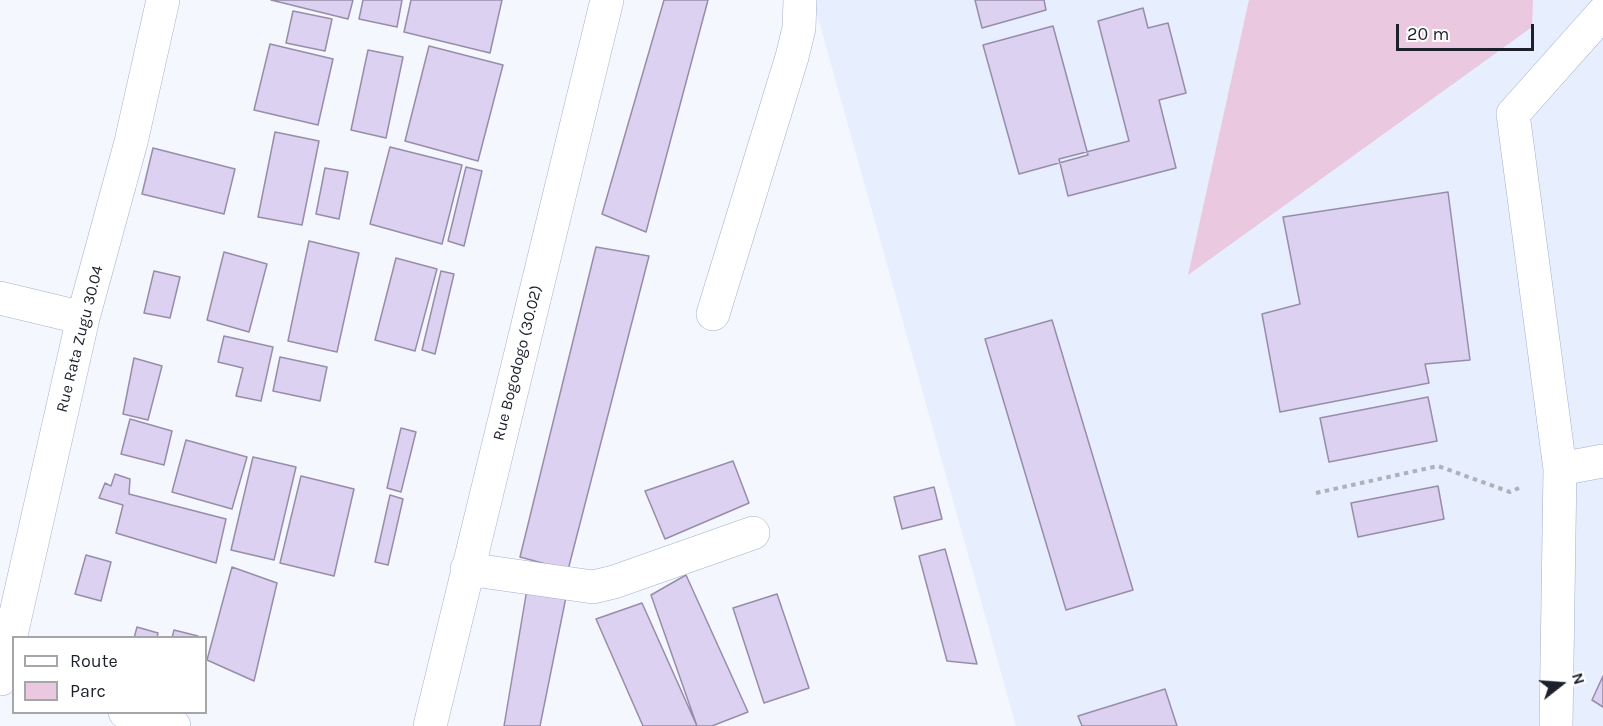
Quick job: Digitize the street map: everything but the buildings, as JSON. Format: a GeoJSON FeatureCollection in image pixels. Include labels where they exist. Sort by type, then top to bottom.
{"type":"FeatureCollection","features":[{"type":"Feature","properties":{"kind":"street","name":"Rue Rata Zugu 30.04"},"geometry":{"type":"LineString","coordinates":[[14,636],[83,318],[131,142],[163,0]]}},
{"type":"Feature","properties":{"kind":"street","name":"Rue Bogodogo (30.02)"},"geometry":{"type":"LineString","coordinates":[[430,726],[607,0]]}},
{"type":"Feature","properties":{"kind":"street"},"geometry":{"type":"LineString","coordinates":[[713,314],[792,57],[799,28],[800,0]]}},
{"type":"Feature","properties":{"kind":"street"},"geometry":{"type":"LineString","coordinates":[[1556,726],[1560,469],[1513,114],[1603,13]]}},
{"type":"Feature","properties":{"kind":"street"},"geometry":{"type":"LineString","coordinates":[[0,298],[83,318]]}},
{"type":"Feature","properties":{"kind":"street"},"geometry":{"type":"LineString","coordinates":[[1560,469],[1603,461]]}},
{"type":"Feature","properties":{"kind":"street"},"geometry":{"type":"LineString","coordinates":[[467,569],[593,587],[614,582],[753,533]]}},
{"type":"Feature","properties":{"kind":"street","name":"Rue Rata Zugu 30.04"},"geometry":{"type":"LineString","coordinates":[[5,680],[12,648]]}},
{"type":"Feature","properties":{"kind":"street"},"geometry":{"type":"LineString","coordinates":[[132,714],[174,726]]}},
{"type":"Feature","properties":{"kind":"path"},"geometry":{"type":"LineString","coordinates":[[1316,494],[1438,466],[1510,492],[1560,469]]}},
{"type":"Feature","properties":{"kind":"shaded area"},"geometry":{"type":"Polygon","coordinates":[[[813,0],[1603,0],[1603,726],[1016,726],[813,0]]]}},
{"type":"Feature","properties":{"kind":"green space"},"geometry":{"type":"Polygon","coordinates":[[[1249,0],[1533,0],[1532,27],[1188,275],[1249,0]]]}}]}
